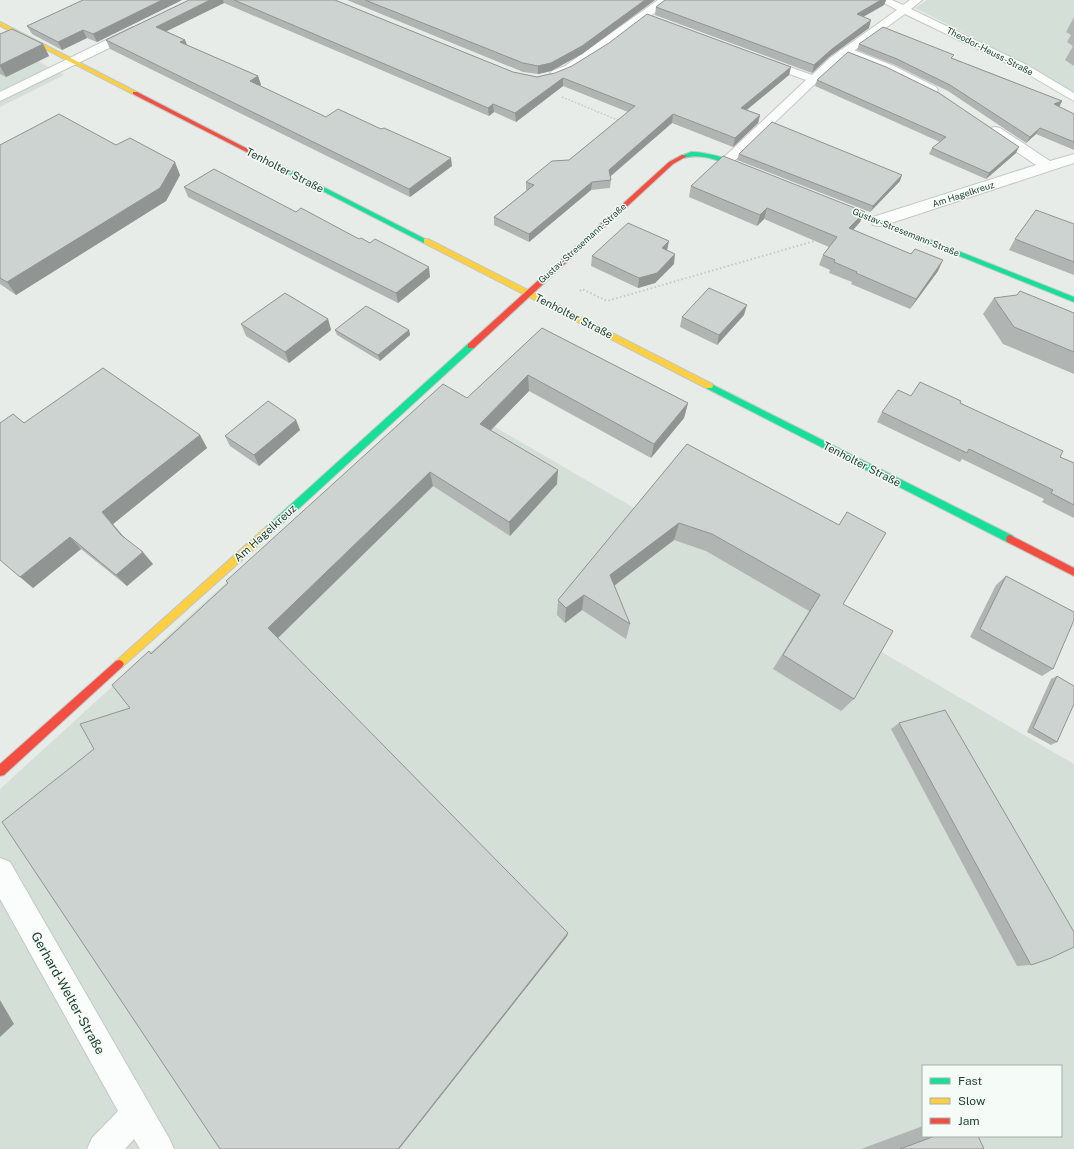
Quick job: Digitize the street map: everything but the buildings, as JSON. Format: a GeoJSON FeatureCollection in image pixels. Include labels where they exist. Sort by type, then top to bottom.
{"type":"FeatureCollection","features":[{"type":"Feature","properties":{"kind":"street"},"geometry":{"type":"LineString","coordinates":[[537,80],[570,69],[666,0]]}},
{"type":"Feature","properties":{"kind":"street","name":"Tenholter Straße"},"geometry":{"type":"LineString","coordinates":[[0,24],[1074,572]]}},
{"type":"Feature","properties":{"kind":"street"},"geometry":{"type":"LineString","coordinates":[[0,97],[145,25]]}},
{"type":"Feature","properties":{"kind":"street"},"geometry":{"type":"LineString","coordinates":[[846,51],[889,68],[942,95]]}},
{"type":"Feature","properties":{"kind":"street"},"geometry":{"type":"LineString","coordinates":[[981,122],[1047,166]]}},
{"type":"Feature","properties":{"kind":"street","name":"Gustav-Stresemann-Straße"},"geometry":{"type":"LineString","coordinates":[[527,292],[671,163],[690,153],[702,154],[756,173]]}},
{"type":"Feature","properties":{"kind":"street","name":"Am Hagelkreuz"},"geometry":{"type":"LineString","coordinates":[[879,222],[1074,158]]}},
{"type":"Feature","properties":{"kind":"street","name":"Gustav-Stresemann-Straße"},"geometry":{"type":"LineString","coordinates":[[828,202],[1074,300]]}},
{"type":"Feature","properties":{"kind":"street","name":"Am Hagelkreuz"},"geometry":{"type":"LineString","coordinates":[[0,771],[406,408],[527,292]]}},
{"type":"Feature","properties":{"kind":"street","name":"Gerhard-Welter-Straße"},"geometry":{"type":"LineString","coordinates":[[0,872],[158,1149]]}},
{"type":"Feature","properties":{"kind":"street"},"geometry":{"type":"LineString","coordinates":[[103,1149],[137,1114]]}},
{"type":"Feature","properties":{"kind":"lane","name":"Theodor-Heuss-Straße"},"geometry":{"type":"LineString","coordinates":[[884,0],[904,8],[1023,67],[1074,98]]}},
{"type":"Feature","properties":{"kind":"lane"},"geometry":{"type":"LineString","coordinates":[[726,162],[813,79],[846,51],[917,0]]}},
{"type":"Feature","properties":{"kind":"lane"},"geometry":{"type":"LineString","coordinates":[[643,16],[658,22]]}},
{"type":"Feature","properties":{"kind":"lane"},"geometry":{"type":"LineString","coordinates":[[754,57],[813,79]]}},
{"type":"Feature","properties":{"kind":"path"},"geometry":{"type":"LineString","coordinates":[[537,80],[547,90],[625,123]]}},
{"type":"Feature","properties":{"kind":"path"},"geometry":{"type":"LineString","coordinates":[[560,309],[582,289],[607,301],[824,238]]}},
{"type":"Feature","properties":{"kind":"shaded area"},"geometry":{"type":"Polygon","coordinates":[[[927,0],[1074,0],[1074,95],[1030,66],[915,8],[927,0]]]}},
{"type":"Feature","properties":{"kind":"shaded area"},"geometry":{"type":"Polygon","coordinates":[[[0,41],[64,75],[0,107],[0,41]]]}},
{"type":"Feature","properties":{"kind":"shaded area"},"geometry":{"type":"Polygon","coordinates":[[[435,392],[1074,764],[1074,1149],[0,1149],[0,789],[435,392]]]}},
{"type":"Feature","properties":{"kind":"traffic: fast"},"geometry":{"type":"LineString","coordinates":[[684,156],[691,154],[707,155],[747,170]]}},
{"type":"Feature","properties":{"kind":"traffic: fast"},"geometry":{"type":"LineString","coordinates":[[278,166],[426,241]]}},
{"type":"Feature","properties":{"kind":"traffic: fast"},"geometry":{"type":"LineString","coordinates":[[837,205],[1074,300]]}},
{"type":"Feature","properties":{"kind":"traffic: fast"},"geometry":{"type":"LineString","coordinates":[[269,530],[471,346]]}},
{"type":"Feature","properties":{"kind":"traffic: fast"},"geometry":{"type":"LineString","coordinates":[[709,386],[1010,539]]}},
{"type":"Feature","properties":{"kind":"traffic: slow"},"geometry":{"type":"LineString","coordinates":[[0,24],[135,93]]}},
{"type":"Feature","properties":{"kind":"traffic: slow"},"geometry":{"type":"LineString","coordinates":[[426,241],[709,386]]}},
{"type":"Feature","properties":{"kind":"traffic: slow"},"geometry":{"type":"LineString","coordinates":[[119,664],[269,530]]}},
{"type":"Feature","properties":{"kind":"traffic: jam"},"geometry":{"type":"LineString","coordinates":[[135,93],[278,166]]}},
{"type":"Feature","properties":{"kind":"traffic: jam"},"geometry":{"type":"LineString","coordinates":[[471,346],[671,163],[684,156]]}},
{"type":"Feature","properties":{"kind":"traffic: jam"},"geometry":{"type":"LineString","coordinates":[[1010,539],[1074,572]]}},
{"type":"Feature","properties":{"kind":"traffic: jam"},"geometry":{"type":"LineString","coordinates":[[0,771],[119,664]]}}]}
